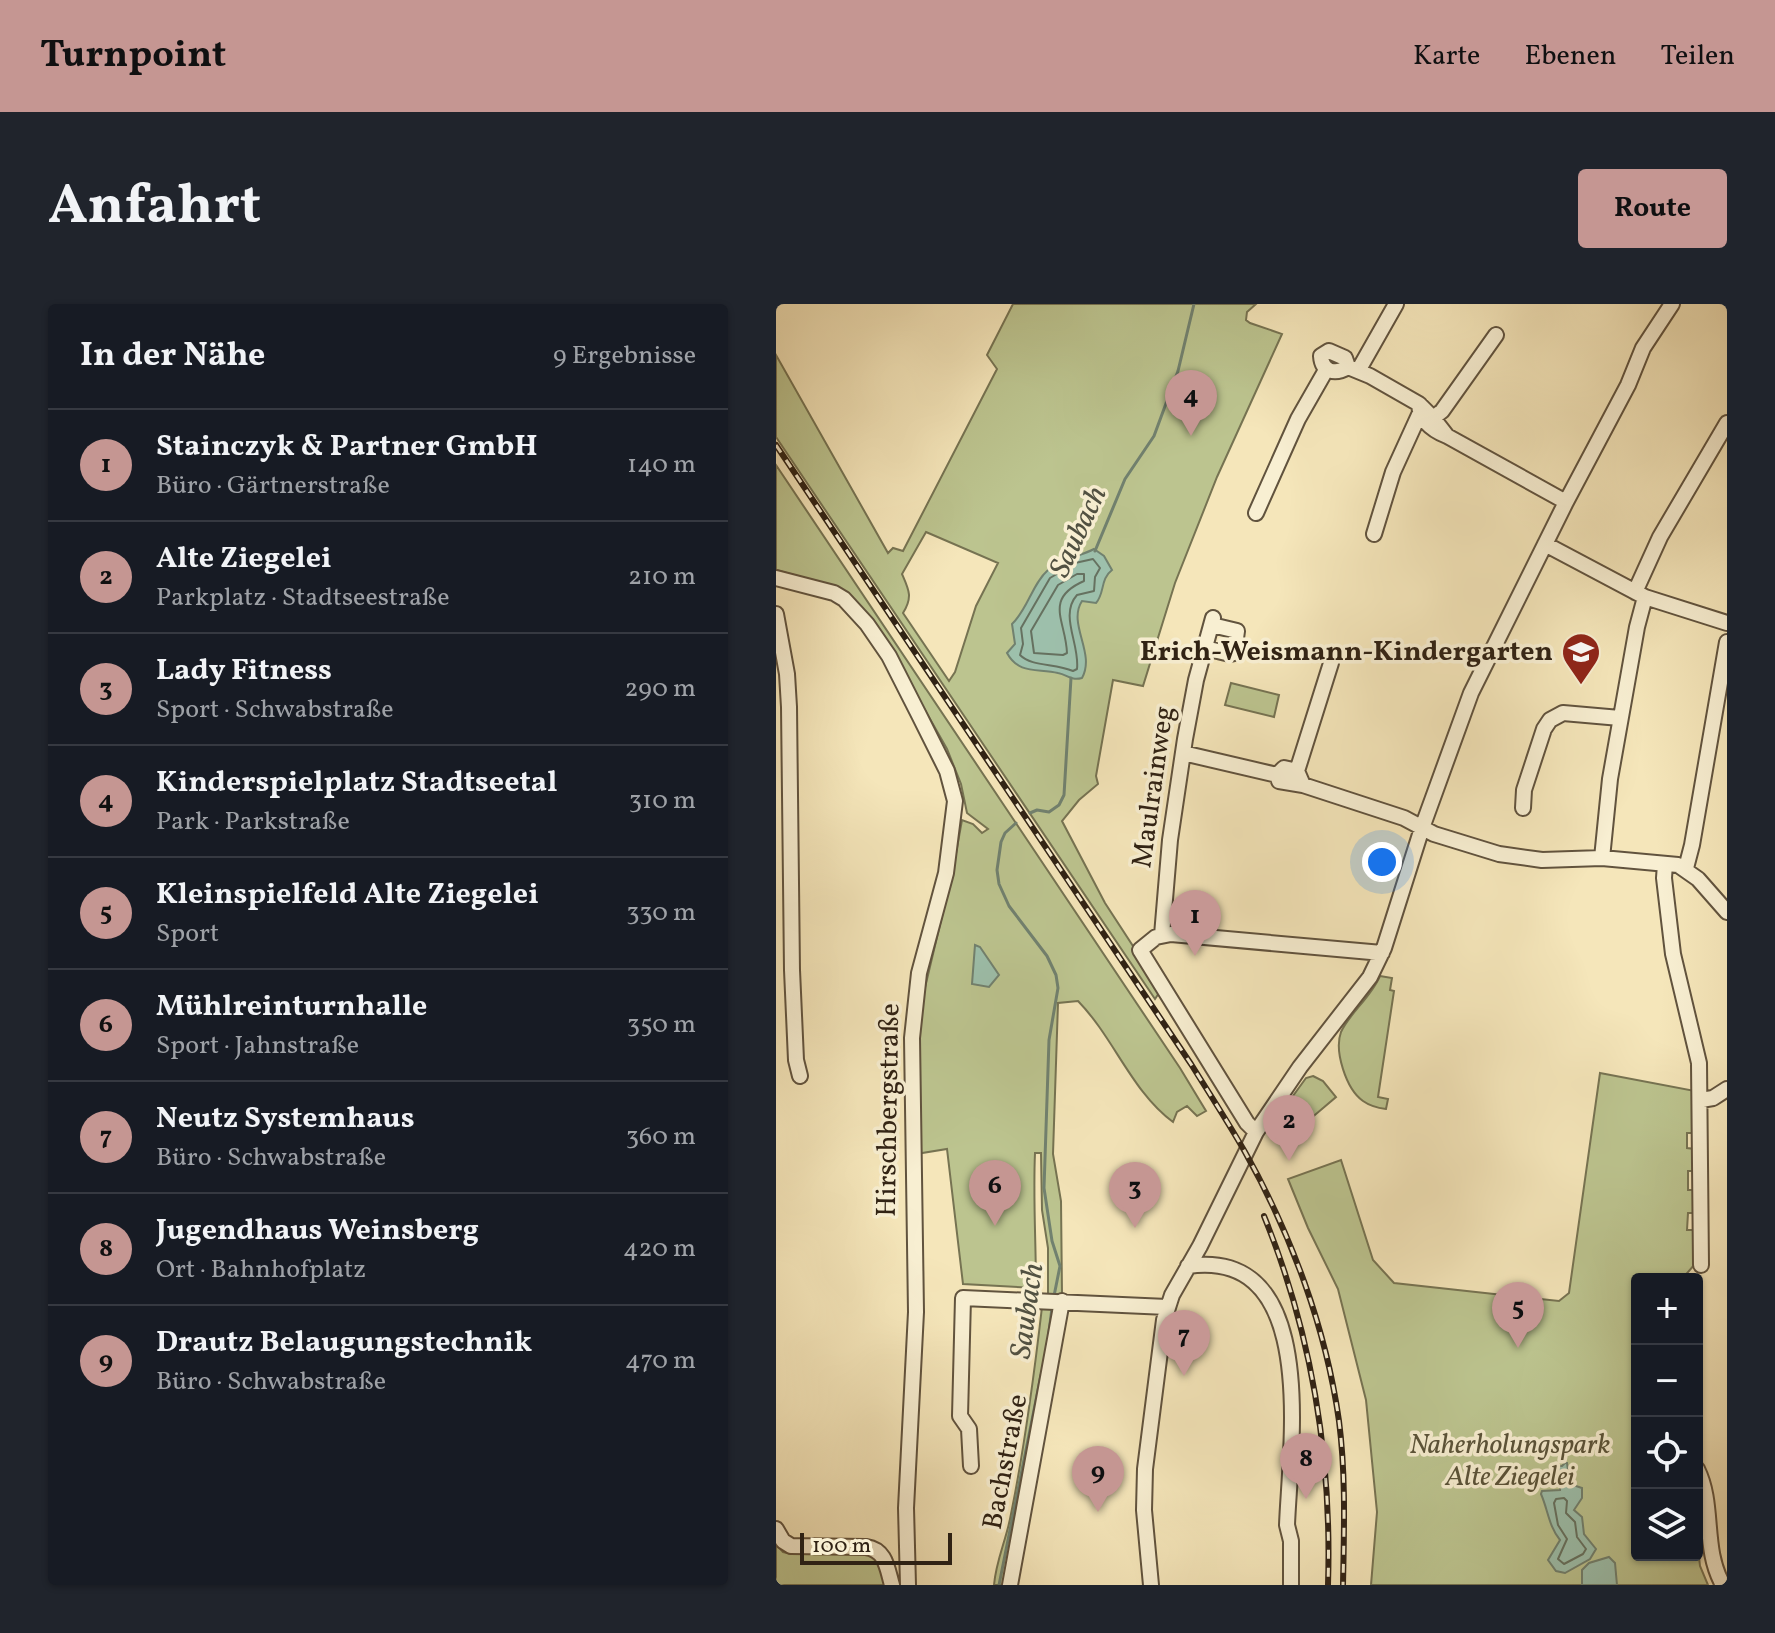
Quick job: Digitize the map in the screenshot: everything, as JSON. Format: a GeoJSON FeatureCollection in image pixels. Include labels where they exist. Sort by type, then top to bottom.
{"type":"FeatureCollection","features":[{"type":"Feature","properties":{"kind":"street"},"geometry":{"type":"LineString","coordinates":[[1353,369],[1396,304]]}},
{"type":"Feature","properties":{"kind":"street"},"geometry":{"type":"LineString","coordinates":[[1151,1585],[1144,1494],[1167,1307],[1256,1132],[1300,1067],[1361,990],[1382,953],[1422,828],[1471,693],[1628,385],[1643,348],[1672,304]]}},
{"type":"Feature","properties":{"kind":"street"},"geometry":{"type":"LineString","coordinates":[[1424,412],[1442,411],[1496,335]]}},
{"type":"Feature","properties":{"kind":"street"},"geometry":{"type":"LineString","coordinates":[[1256,513],[1298,419],[1326,370],[1321,364],[1321,356],[1329,351],[1345,358],[1353,369],[1424,412],[1433,431],[1566,502]]}},
{"type":"Feature","properties":{"kind":"street"},"geometry":{"type":"LineString","coordinates":[[1374,534],[1393,472],[1424,412]]}},
{"type":"Feature","properties":{"kind":"street"},"geometry":{"type":"LineString","coordinates":[[1602,858],[1604,821],[1640,594],[1660,537],[1727,423]]}},
{"type":"Feature","properties":{"kind":"street"},"geometry":{"type":"LineString","coordinates":[[1545,544],[1640,594],[1727,623]]}},
{"type":"Feature","properties":{"kind":"street","name":"Hirschbergstraße"},"geometry":{"type":"LineString","coordinates":[[776,578],[834,593],[844,599],[873,632],[893,663],[943,764],[955,801],[946,873],[919,973],[912,1038],[916,1312],[906,1508],[908,1585]]}},
{"type":"Feature","properties":{"kind":"street"},"geometry":{"type":"LineString","coordinates":[[776,614],[787,674],[789,707],[792,970],[796,1060],[800,1076]]}},
{"type":"Feature","properties":{"kind":"street","name":"Maulrainweg"},"geometry":{"type":"LineString","coordinates":[[1162,935],[1170,840],[1183,753],[1205,648],[1213,622],[1237,631],[1236,649],[1230,654],[1205,648]]}},
{"type":"Feature","properties":{"kind":"street"},"geometry":{"type":"LineString","coordinates":[[1686,868],[1727,642]]}},
{"type":"Feature","properties":{"kind":"street"},"geometry":{"type":"LineString","coordinates":[[1300,778],[1331,663]]}},
{"type":"Feature","properties":{"kind":"street"},"geometry":{"type":"LineString","coordinates":[[1523,808],[1524,790],[1544,729],[1550,720],[1563,713],[1620,718]]}},
{"type":"Feature","properties":{"kind":"street"},"geometry":{"type":"LineString","coordinates":[[1183,753],[1277,775],[1284,768],[1300,778],[1461,843],[1513,856],[1542,860],[1602,858],[1686,868],[1726,910]]}},
{"type":"Feature","properties":{"kind":"street"},"geometry":{"type":"LineString","coordinates":[[1665,864],[1664,878],[1677,979],[1699,1063],[1701,1265]]}},
{"type":"Feature","properties":{"kind":"street"},"geometry":{"type":"LineString","coordinates":[[1256,1132],[1247,1123],[1140,950],[1162,935],[1382,953]]}},
{"type":"Feature","properties":{"kind":"street"},"geometry":{"type":"LineString","coordinates":[[1701,1100],[1727,1089]]}},
{"type":"Feature","properties":{"kind":"street"},"geometry":{"type":"LineString","coordinates":[[1200,1246],[1219,1265]]}},
{"type":"Feature","properties":{"kind":"street"},"geometry":{"type":"LineString","coordinates":[[1188,1266],[1219,1265],[1242,1272],[1258,1283],[1278,1317],[1286,1347],[1292,1410],[1287,1525],[1291,1541],[1291,1585]]}},
{"type":"Feature","properties":{"kind":"street"},"geometry":{"type":"LineString","coordinates":[[971,1466],[969,1429],[960,1416],[963,1298],[1167,1307]]}},
{"type":"Feature","properties":{"kind":"street","name":"Bachstraße"},"geometry":{"type":"LineString","coordinates":[[1010,1585],[1056,1301]]}},
{"type":"Feature","properties":{"kind":"street"},"geometry":{"type":"LineString","coordinates":[[1703,1480],[1710,1556],[1723,1585]]}},
{"type":"Feature","properties":{"kind":"street"},"geometry":{"type":"LineString","coordinates":[[776,1529],[791,1546],[866,1547],[881,1553],[892,1585]]}},
{"type":"Feature","properties":{"kind":"green space"},"geometry":{"type":"Polygon","coordinates":[[[1013,304],[1256,304],[1247,312],[1246,320],[1282,334],[1217,477],[1175,583],[1143,686],[1113,680],[1096,776],[1098,784],[1079,800],[1062,821],[1105,903],[1157,983],[1159,993],[1155,999],[776,437],[776,355],[888,553],[893,548],[903,551],[997,369],[987,355],[1013,304]],[[926,532],[902,574],[909,594],[903,613],[949,681],[955,672],[976,606],[998,563],[926,532]]]}},
{"type":"Feature","properties":{"kind":"green space"},"geometry":{"type":"Polygon","coordinates":[[[776,465],[1206,1111],[1197,1116],[1187,1106],[1177,1112],[1173,1122],[1146,1096],[1078,1001],[1058,1003],[1053,1154],[1061,1201],[1062,1294],[1048,1294],[1041,1153],[1035,1153],[1036,1288],[963,1284],[947,1149],[916,1154],[918,1047],[923,996],[962,820],[973,824],[982,833],[988,829],[967,813],[961,784],[947,749],[883,636],[837,587],[776,570],[776,465]]]}},
{"type":"Feature","properties":{"kind":"green space"},"geometry":{"type":"Polygon","coordinates":[[[1231,683],[1279,695],[1274,717],[1225,705],[1231,683]]]}},
{"type":"Feature","properties":{"kind":"green space"},"geometry":{"type":"Polygon","coordinates":[[[1380,976],[1392,978],[1390,990],[1394,991],[1378,1097],[1388,1099],[1386,1109],[1363,1101],[1351,1088],[1339,1049],[1341,1032],[1380,976]]]}},
{"type":"Feature","properties":{"kind":"green space","name":"Naherholungspark Alte Ziegelei"},"geometry":{"type":"Polygon","coordinates":[[[1600,1073],[1695,1091],[1695,1133],[1687,1133],[1687,1148],[1695,1149],[1695,1171],[1688,1171],[1688,1190],[1696,1190],[1697,1213],[1688,1213],[1687,1230],[1696,1230],[1695,1264],[1687,1273],[1631,1273],[1631,1561],[1699,1561],[1708,1585],[1371,1585],[1377,1512],[1366,1400],[1338,1289],[1288,1179],[1341,1160],[1373,1260],[1394,1283],[1559,1301],[1569,1293],[1600,1073]]]}},
{"type":"Feature","properties":{"kind":"green space"},"geometry":{"type":"Polygon","coordinates":[[[1313,1076],[1323,1081],[1336,1097],[1309,1120],[1305,1112],[1293,1118],[1285,1107],[1306,1078],[1313,1076]]]}},
{"type":"Feature","properties":{"kind":"green space"},"geometry":{"type":"Polygon","coordinates":[[[1042,1307],[1056,1308],[1009,1562],[1003,1585],[994,1585],[1021,1462],[1042,1307]]]}},
{"type":"Feature","properties":{"kind":"green space"},"geometry":{"type":"Polygon","coordinates":[[[776,1544],[783,1552],[792,1554],[865,1552],[878,1562],[886,1585],[776,1585],[776,1544]]]}},
{"type":"Feature","properties":{"kind":"water"},"geometry":{"type":"Polygon","coordinates":[[[1094,549],[1104,556],[1112,570],[1096,603],[1082,601],[1078,610],[1086,659],[1082,678],[1017,665],[1007,653],[1015,644],[1012,624],[1038,582],[1053,566],[1094,549]]]}},
{"type":"Feature","properties":{"kind":"water"},"geometry":{"type":"Polygon","coordinates":[[[975,945],[980,947],[999,975],[989,987],[972,984],[975,945]]]}},
{"type":"Feature","properties":{"kind":"water"},"geometry":{"type":"Polygon","coordinates":[[[1565,1463],[1570,1484],[1582,1488],[1582,1498],[1574,1510],[1582,1517],[1584,1534],[1596,1549],[1590,1559],[1565,1573],[1556,1571],[1548,1560],[1560,1540],[1541,1494],[1542,1491],[1560,1490],[1561,1481],[1551,1466],[1565,1463]]]}},
{"type":"Feature","properties":{"kind":"water"},"geometry":{"type":"Polygon","coordinates":[[[1609,1557],[1615,1563],[1617,1585],[1582,1585],[1582,1570],[1589,1563],[1609,1557]]]}},
{"type":"Feature","properties":{"kind":"waterway","name":"Saubach"},"geometry":{"type":"LineString","coordinates":[[1095,551],[1125,479],[1154,436],[1178,371],[1194,304]]}},
{"type":"Feature","properties":{"kind":"waterway","name":"Saubach"},"geometry":{"type":"LineString","coordinates":[[1030,813],[1037,810],[1049,812],[1059,805],[1064,795],[1071,678]]}},
{"type":"Feature","properties":{"kind":"waterway","name":"Saubach"},"geometry":{"type":"LineString","coordinates":[[1016,823],[1005,833],[1001,842],[997,870],[999,884],[1009,906],[1047,956],[1058,988],[1049,1040],[1044,1188],[1052,1241],[1060,1266],[1054,1296]]}},
{"type":"Feature","properties":{"kind":"waterway","name":"Saubach"},"geometry":{"type":"LineString","coordinates":[[1049,1332],[1052,1308]]}},
{"type":"Feature","properties":{"kind":"waterway","name":"Saubach"},"geometry":{"type":"LineString","coordinates":[[999,1585],[1041,1375]]}},
{"type":"Feature","properties":{"kind":"railway"},"geometry":{"type":"LineString","coordinates":[[776,445],[1191,1064],[1262,1183],[1304,1282],[1333,1386],[1343,1462],[1343,1585]]}},
{"type":"Feature","properties":{"kind":"railway"},"geometry":{"type":"LineString","coordinates":[[1264,1216],[1295,1306],[1316,1397],[1326,1490],[1328,1585]]}},
{"type":"Feature","properties":{"kind":"place","name":"Kinderspielplatz Stadtseetal"},"geometry":{"type":"Point","coordinates":[1191,436]}},
{"type":"Feature","properties":{"kind":"place","name":"Erich-Weismann-Kindergarten"},"geometry":{"type":"Point","coordinates":[1581,686]}},
{"type":"Feature","properties":{"kind":"place","name":"Stainczyk & Partner GmbH"},"geometry":{"type":"Point","coordinates":[1195,956]}},
{"type":"Feature","properties":{"kind":"place","name":"Alte Ziegelei"},"geometry":{"type":"Point","coordinates":[1289,1161]}},
{"type":"Feature","properties":{"kind":"place","name":"Mühlreinturnhalle"},"geometry":{"type":"Point","coordinates":[995,1226]}},
{"type":"Feature","properties":{"kind":"place","name":"Lady Fitness"},"geometry":{"type":"Point","coordinates":[1135,1228]}},
{"type":"Feature","properties":{"kind":"place","name":"Kleinspielfeld Alte Ziegelei"},"geometry":{"type":"Point","coordinates":[1518,1348]}},
{"type":"Feature","properties":{"kind":"place","name":"Neutz Systemhaus"},"geometry":{"type":"Point","coordinates":[1184,1376]}},
{"type":"Feature","properties":{"kind":"place","name":"Jugendhaus Weinsberg"},"geometry":{"type":"Point","coordinates":[1306,1499]}},
{"type":"Feature","properties":{"kind":"place","name":"Drautz Belaugungstechnik"},"geometry":{"type":"Point","coordinates":[1098,1512]}}]}
